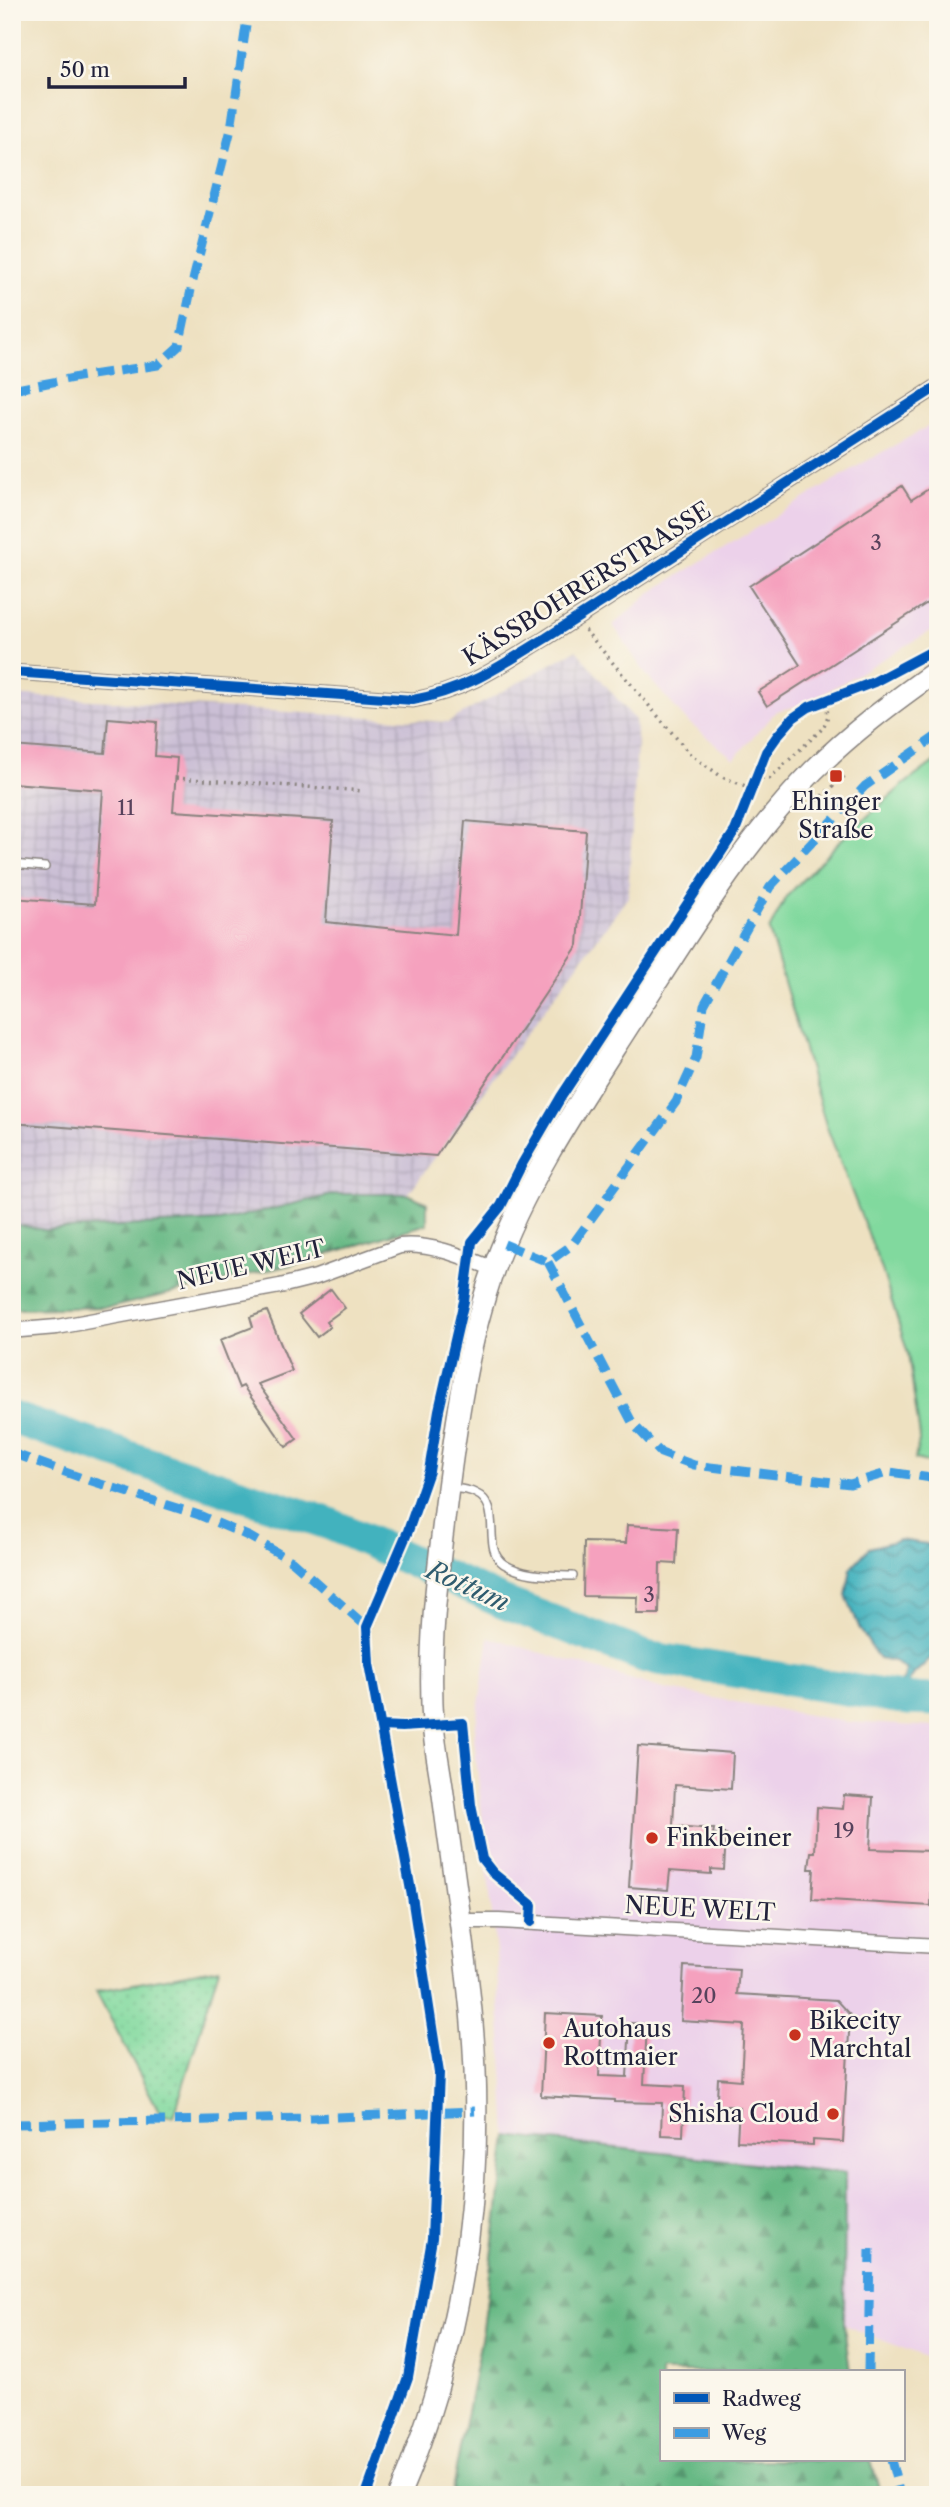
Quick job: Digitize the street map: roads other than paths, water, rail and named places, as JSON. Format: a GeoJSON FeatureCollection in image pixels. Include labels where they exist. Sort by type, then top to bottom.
{"type":"FeatureCollection","features":[{"type":"Feature","properties":{"kind":"main road"},"geometry":{"type":"LineString","coordinates":[[399,2495],[425,2426],[452,2333],[472,2216],[476,2156],[475,2079],[468,1986],[433,1725],[432,1662],[442,1533],[462,1390],[476,1329],[494,1269],[533,1185],[579,1102],[736,864],[785,803],[832,753],[891,703],[938,670]]}},
{"type":"Feature","properties":{"kind":"street","name":"KÄSSBOHRERSTRASSE"},"geometry":{"type":"LineString","coordinates":[[12,672],[413,700],[458,688],[483,677],[938,386]]}},
{"type":"Feature","properties":{"kind":"street","name":"NEUE WELT"},"geometry":{"type":"LineString","coordinates":[[12,1328],[57,1328],[279,1286],[316,1277],[400,1246],[430,1247],[494,1269]]}},
{"type":"Feature","properties":{"kind":"street","name":"NEUE WELT"},"geometry":{"type":"LineString","coordinates":[[459,1921],[509,1921],[938,1946]]}},
{"type":"Feature","properties":{"kind":"lane"},"geometry":{"type":"LineString","coordinates":[[12,864],[45,867]]}},
{"type":"Feature","properties":{"kind":"lane"},"geometry":{"type":"LineString","coordinates":[[448,1488],[474,1492],[485,1499],[490,1510],[496,1556],[503,1563],[529,1574],[573,1576]]}},
{"type":"Feature","properties":{"kind":"water"},"geometry":{"type":"Polygon","coordinates":[[[899,1540],[927,1544],[938,1550],[938,1651],[914,1674],[898,1698],[887,1696],[904,1679],[906,1670],[894,1661],[879,1659],[860,1629],[846,1596],[851,1568],[869,1548],[899,1540]]]}},
{"type":"Feature","properties":{"kind":"waterway","name":"Rottum"},"geometry":{"type":"LineString","coordinates":[[12,1418],[330,1524],[502,1602],[646,1657],[908,1699],[938,1700]]}},
{"type":"Feature","properties":{"kind":"place","name":"Ehinger Straße"},"geometry":{"type":"Point","coordinates":[836,776]}},
{"type":"Feature","properties":{"kind":"place","name":"Finkbeiner"},"geometry":{"type":"Point","coordinates":[652,1838]}},
{"type":"Feature","properties":{"kind":"place","name":"Bikecity Marchtal"},"geometry":{"type":"Point","coordinates":[795,2035]}},
{"type":"Feature","properties":{"kind":"place","name":"Autohaus Rottmaier"},"geometry":{"type":"Point","coordinates":[549,2043]}},
{"type":"Feature","properties":{"kind":"place","name":"Shisha Cloud"},"geometry":{"type":"Point","coordinates":[833,2114]}}]}
